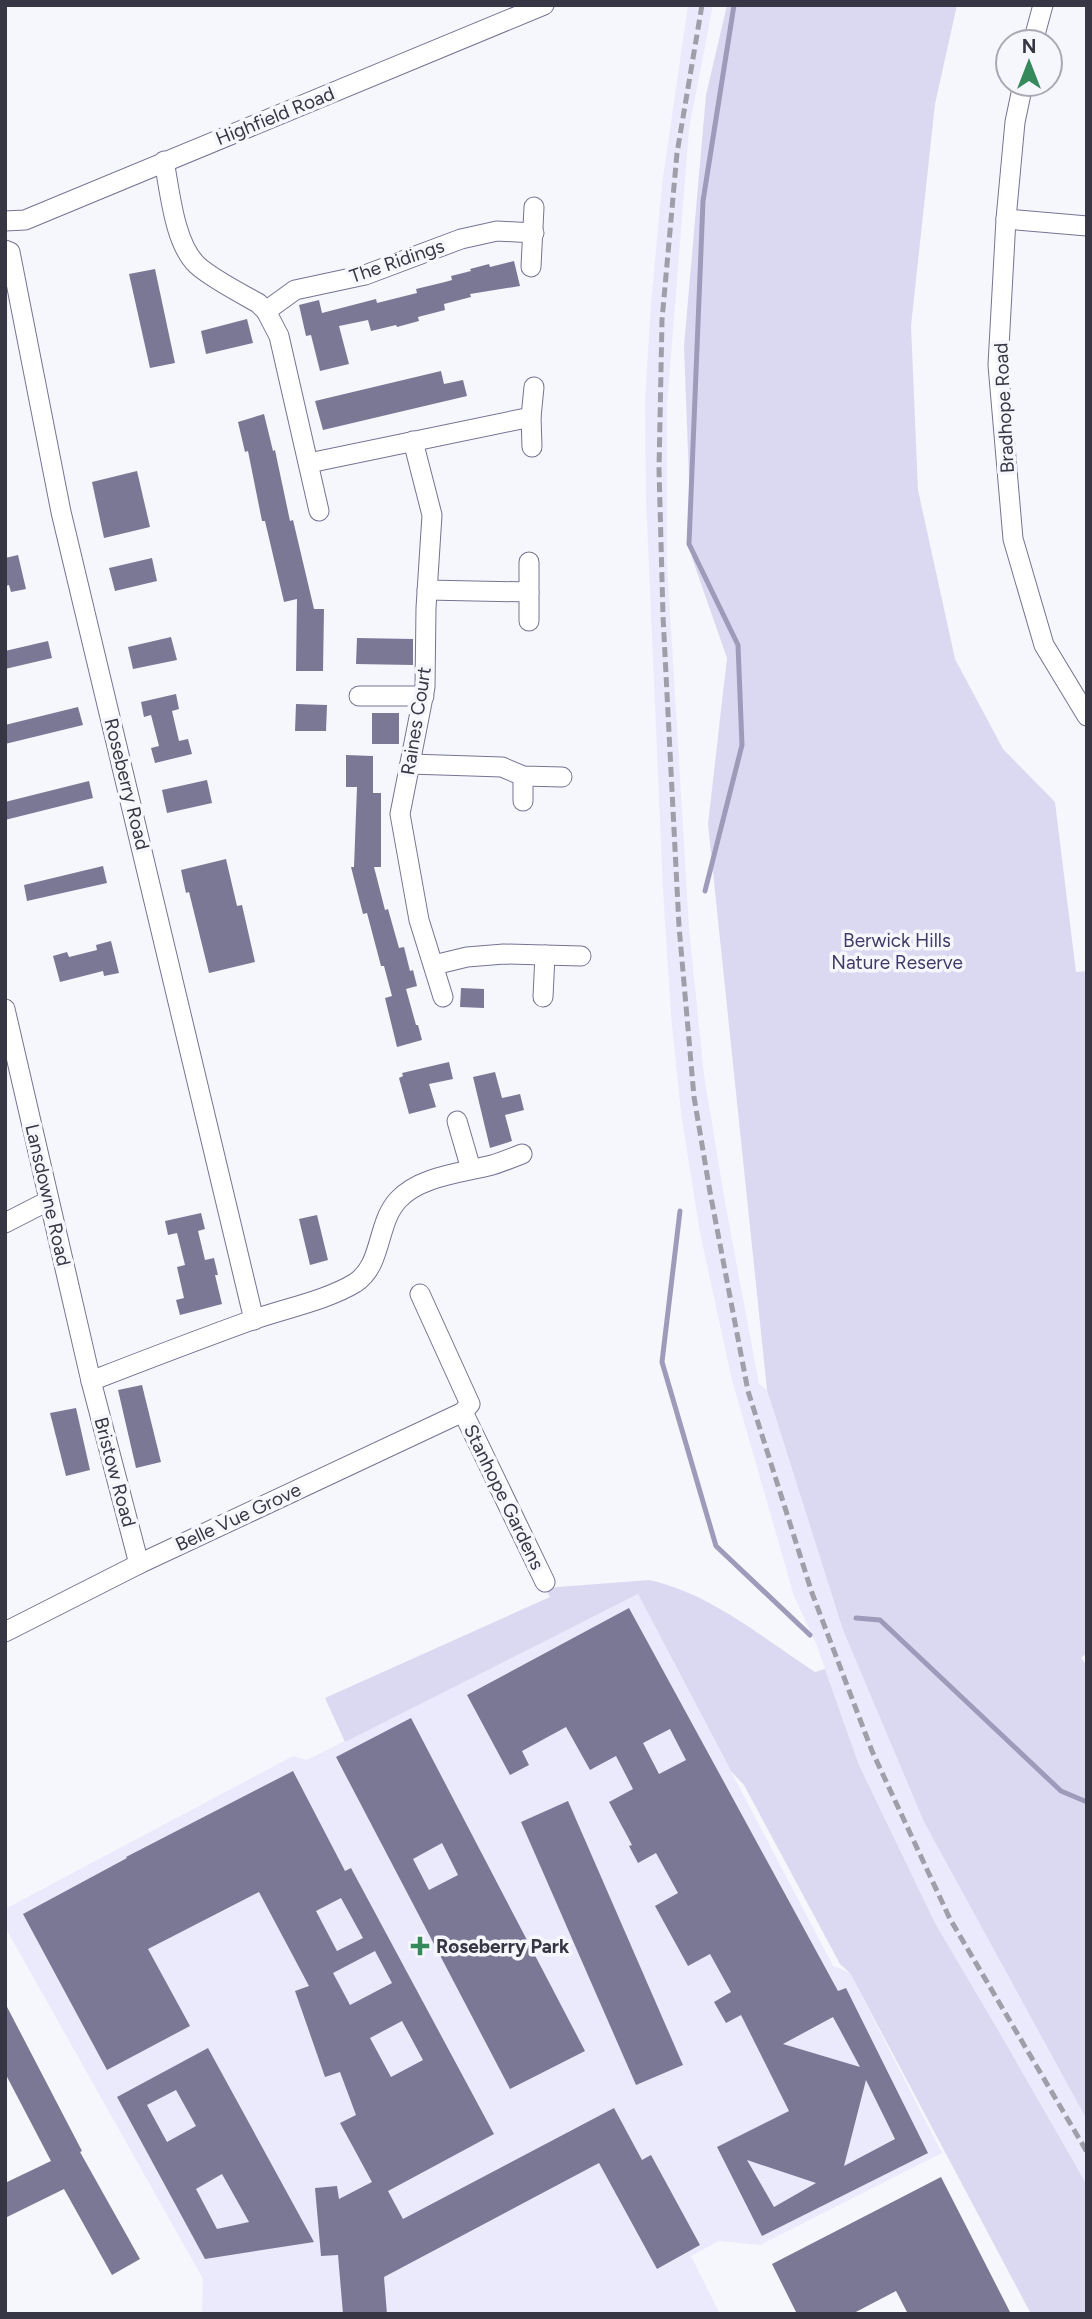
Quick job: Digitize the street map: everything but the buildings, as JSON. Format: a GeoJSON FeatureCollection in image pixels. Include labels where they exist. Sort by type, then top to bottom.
{"type":"FeatureCollection","features":[{"type":"Feature","properties":{"kind":"street","name":"Highfield Road"},"geometry":{"type":"LineString","coordinates":[[5,221],[25,220],[544,5]]}},
{"type":"Feature","properties":{"kind":"street"},"geometry":{"type":"LineString","coordinates":[[1037,28],[1043,5]]}},
{"type":"Feature","properties":{"kind":"street","name":"Bradhope Road"},"geometry":{"type":"LineString","coordinates":[[1020,98],[1015,122],[1006,219],[998,365],[1013,540],[1044,645],[1087,716]]}},
{"type":"Feature","properties":{"kind":"street"},"geometry":{"type":"LineString","coordinates":[[164,161],[177,225],[187,251],[197,265],[258,303],[266,311],[279,336],[319,511]]}},
{"type":"Feature","properties":{"kind":"street"},"geometry":{"type":"LineString","coordinates":[[531,267],[534,207]]}},
{"type":"Feature","properties":{"kind":"street"},"geometry":{"type":"LineString","coordinates":[[1006,219],[1087,226]]}},
{"type":"Feature","properties":{"kind":"street","name":"The Ridings"},"geometry":{"type":"LineString","coordinates":[[266,311],[295,290],[365,275],[461,239],[497,232],[534,233]]}},
{"type":"Feature","properties":{"kind":"street","name":"Roseberry Road"},"geometry":{"type":"LineString","coordinates":[[5,250],[10,252],[61,512],[254,1320]]}},
{"type":"Feature","properties":{"kind":"street"},"geometry":{"type":"LineString","coordinates":[[532,447],[534,387]]}},
{"type":"Feature","properties":{"kind":"street"},"geometry":{"type":"LineString","coordinates":[[309,463],[531,417]]}},
{"type":"Feature","properties":{"kind":"street","name":"Raines Court"},"geometry":{"type":"LineString","coordinates":[[412,441],[432,515],[424,695],[400,814],[419,920],[443,997]]}},
{"type":"Feature","properties":{"kind":"street"},"geometry":{"type":"LineString","coordinates":[[529,562],[529,621]]}},
{"type":"Feature","properties":{"kind":"street"},"geometry":{"type":"LineString","coordinates":[[427,590],[529,592]]}},
{"type":"Feature","properties":{"kind":"street"},"geometry":{"type":"LineString","coordinates":[[359,696],[424,695]]}},
{"type":"Feature","properties":{"kind":"street"},"geometry":{"type":"LineString","coordinates":[[410,764],[502,767],[523,776],[562,776]]}},
{"type":"Feature","properties":{"kind":"street"},"geometry":{"type":"LineString","coordinates":[[523,776],[523,801]]}},
{"type":"Feature","properties":{"kind":"street"},"geometry":{"type":"LineString","coordinates":[[434,965],[467,957],[505,954],[582,956]]}},
{"type":"Feature","properties":{"kind":"street"},"geometry":{"type":"LineString","coordinates":[[543,997],[545,955]]}},
{"type":"Feature","properties":{"kind":"street","name":"Lansdowne Road"},"geometry":{"type":"LineString","coordinates":[[5,1009],[91,1381]]}},
{"type":"Feature","properties":{"kind":"street"},"geometry":{"type":"LineString","coordinates":[[457,1121],[471,1169]]}},
{"type":"Feature","properties":{"kind":"street"},"geometry":{"type":"LineString","coordinates":[[91,1381],[344,1289],[359,1280],[369,1268],[377,1251],[384,1221],[400,1198],[412,1188],[522,1154]]}},
{"type":"Feature","properties":{"kind":"street"},"geometry":{"type":"LineString","coordinates":[[5,1223],[48,1200]]}},
{"type":"Feature","properties":{"kind":"street","name":"Stanhope Gardens"},"geometry":{"type":"LineString","coordinates":[[420,1294],[467,1408],[545,1582]]}},
{"type":"Feature","properties":{"kind":"street","name":"Bristow Road"},"geometry":{"type":"LineString","coordinates":[[91,1381],[139,1564]]}},
{"type":"Feature","properties":{"kind":"street","name":"Belle Vue Grove"},"geometry":{"type":"LineString","coordinates":[[5,1632],[139,1564],[467,1408]]}},
{"type":"Feature","properties":{"kind":"shaded area"},"geometry":{"type":"Polygon","coordinates":[[[688,5],[713,5],[689,129],[667,406],[667,562],[689,928],[704,1075],[725,1202],[759,1384],[767,1390],[843,1630],[924,1822],[1087,2120],[1087,2185],[935,1923],[859,1765],[817,1646],[794,1596],[732,1380],[700,1233],[681,1113],[671,1015],[646,498],[645,401],[662,185],[688,5]]]}},
{"type":"Feature","properties":{"kind":"shaded area","name":"Roseberry Park"},"geometry":{"type":"Polygon","coordinates":[[[638,1594],[833,1966],[850,1973],[942,2153],[760,2245],[719,2241],[691,2256],[720,2314],[202,2314],[203,2279],[5,1927],[5,1909],[293,1756],[307,1760],[638,1594]]]}},
{"type":"Feature","properties":{"kind":"green space","name":"Berwick Hills Nature Reserve"},"geometry":{"type":"Polygon","coordinates":[[[727,5],[957,5],[935,104],[911,326],[918,490],[955,659],[1003,749],[1055,802],[1076,972],[1087,971],[1087,1653],[1081,1658],[1087,1665],[1087,2120],[924,1822],[843,1630],[767,1390],[708,824],[727,658],[692,558],[684,346],[706,95],[727,5]]]}},
{"type":"Feature","properties":{"kind":"green space"},"geometry":{"type":"Polygon","coordinates":[[[649,1580],[672,1586],[715,1606],[815,1672],[825,1669],[859,1765],[935,1923],[1087,2185],[1087,2314],[1031,2314],[850,1973],[840,1964],[744,1785],[731,1771],[638,1594],[345,1742],[325,1698],[550,1597],[545,1588],[649,1580]]]}},
{"type":"Feature","properties":{"kind":"waterway"},"geometry":{"type":"LineString","coordinates":[[705,891],[742,745],[738,645],[689,544],[703,201],[734,5]]}},
{"type":"Feature","properties":{"kind":"waterway"},"geometry":{"type":"LineString","coordinates":[[680,1211],[662,1362],[716,1546],[810,1635]]}},
{"type":"Feature","properties":{"kind":"waterway"},"geometry":{"type":"LineString","coordinates":[[856,1618],[880,1620],[1061,1791],[1087,1802]]}},
{"type":"Feature","properties":{"kind":"railway"},"geometry":{"type":"LineString","coordinates":[[702,5],[677,153],[662,320],[659,469],[663,616],[679,926],[694,1097],[710,1192],[748,1391],[812,1593],[872,1751],[950,1919],[1087,2152]]}},
{"type":"Feature","properties":{"kind":"place","name":"Roseberry Park"},"geometry":{"type":"Point","coordinates":[420,1946]}}]}
